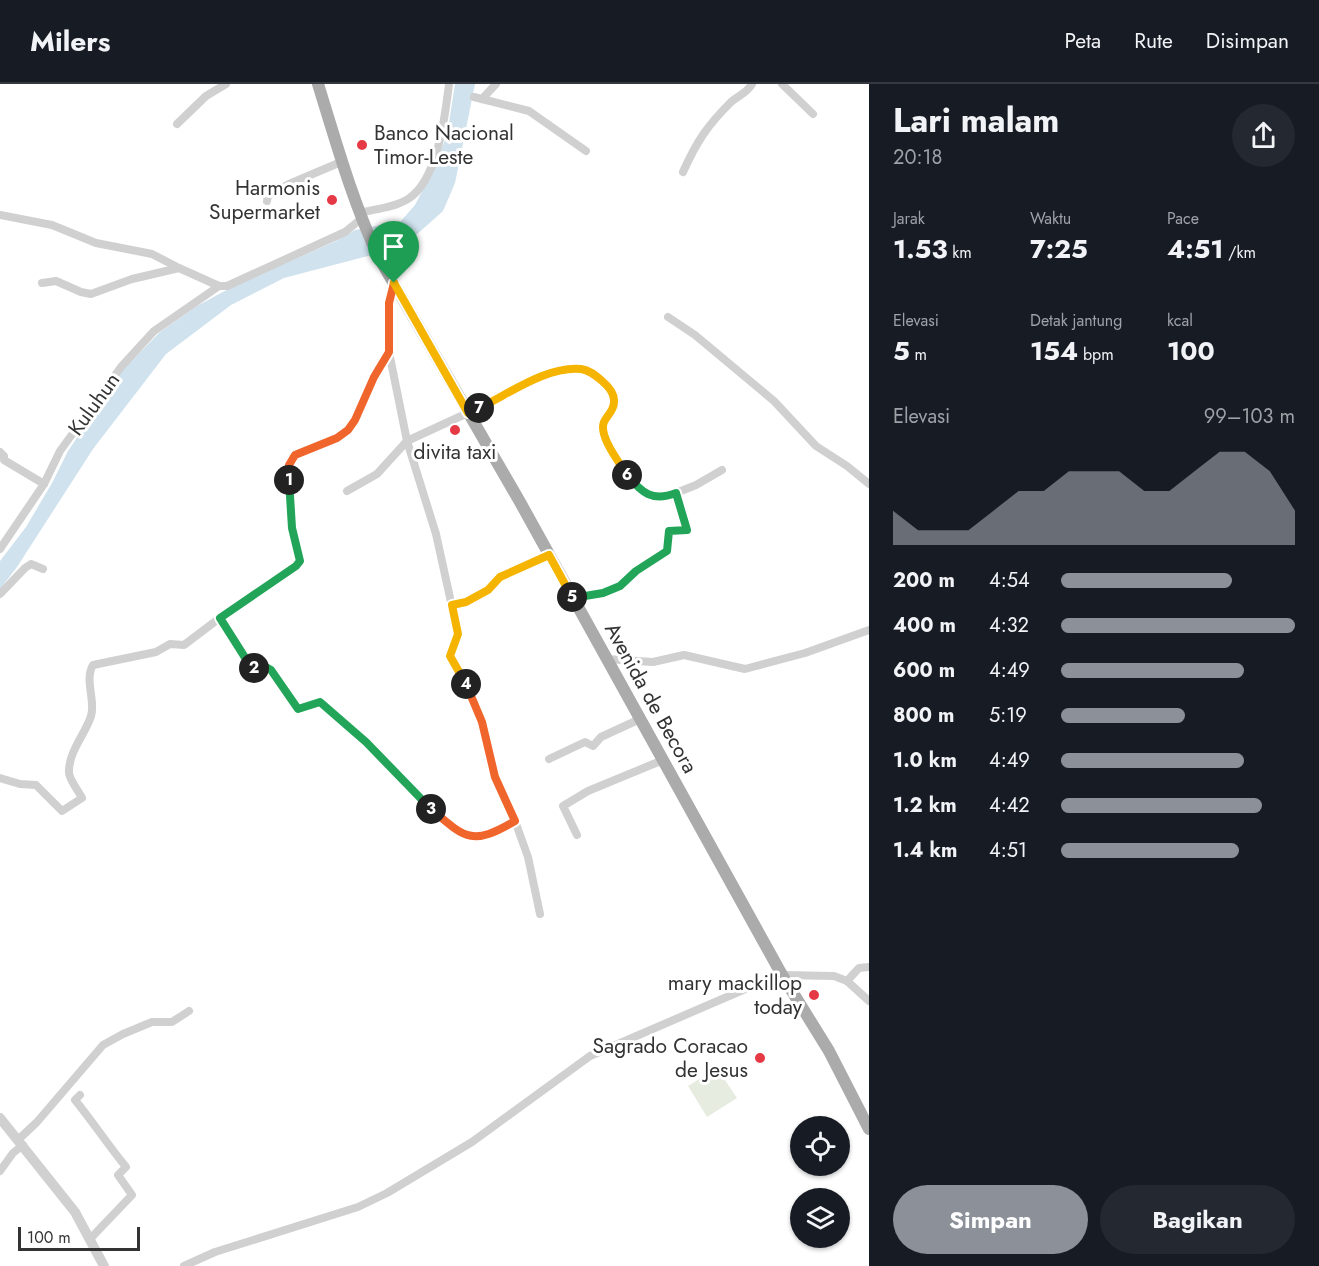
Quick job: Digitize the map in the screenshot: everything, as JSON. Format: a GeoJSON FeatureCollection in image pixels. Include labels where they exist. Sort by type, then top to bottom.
{"type":"FeatureCollection","features":[{"type":"Feature","properties":{"kind":"main road"},"geometry":{"type":"LineString","coordinates":[[318,84],[341,162],[361,218]]}},
{"type":"Feature","properties":{"kind":"main road","name":"Avenida de Becora"},"geometry":{"type":"LineString","coordinates":[[361,218],[378,256],[549,555],[782,975],[829,1051],[869,1129]]}},
{"type":"Feature","properties":{"kind":"street"},"geometry":{"type":"LineString","coordinates":[[177,124],[206,96],[226,84]]}},
{"type":"Feature","properties":{"kind":"street","name":"Kuluhun"},"geometry":{"type":"LineString","coordinates":[[0,549],[44,484],[60,451],[121,367],[154,331],[219,286],[227,286],[345,232],[361,218],[406,200],[418,189],[430,168],[443,128],[449,84]]}},
{"type":"Feature","properties":{"kind":"street"},"geometry":{"type":"LineString","coordinates":[[496,84],[478,98],[529,111],[586,151]]}},
{"type":"Feature","properties":{"kind":"street"},"geometry":{"type":"LineString","coordinates":[[683,172],[700,136],[733,101],[746,93],[752,84]]}},
{"type":"Feature","properties":{"kind":"street"},"geometry":{"type":"LineString","coordinates":[[782,84],[813,114]]}},
{"type":"Feature","properties":{"kind":"street"},"geometry":{"type":"LineString","coordinates":[[267,201],[268,196],[289,184],[341,162]]}},
{"type":"Feature","properties":{"kind":"street"},"geometry":{"type":"LineString","coordinates":[[0,215],[52,225],[96,243],[143,251],[219,286]]}},
{"type":"Feature","properties":{"kind":"street"},"geometry":{"type":"LineString","coordinates":[[42,283],[56,281],[91,294],[132,279],[179,268]]}},
{"type":"Feature","properties":{"kind":"street"},"geometry":{"type":"LineString","coordinates":[[394,283],[389,303],[389,352],[407,441],[436,534],[458,634],[450,656],[464,679],[482,722],[495,777],[528,857],[540,914]]}},
{"type":"Feature","properties":{"kind":"street"},"geometry":{"type":"LineString","coordinates":[[669,317],[695,335],[774,401],[816,446],[847,466],[869,484]]}},
{"type":"Feature","properties":{"kind":"street"},"geometry":{"type":"LineString","coordinates":[[0,778],[20,784],[36,785],[63,811],[82,798],[69,776],[69,769],[79,736],[92,715],[90,673],[93,665],[156,652],[171,644],[184,645],[296,566],[300,561],[292,528],[290,460],[299,452],[337,438],[348,430],[389,352]]}},
{"type":"Feature","properties":{"kind":"street"},"geometry":{"type":"LineString","coordinates":[[347,491],[377,474],[407,441],[468,413],[530,380],[566,370],[582,369],[609,386],[615,401],[603,423],[602,434],[628,476],[641,491],[657,497],[676,493],[722,470]]}},
{"type":"Feature","properties":{"kind":"street"},"geometry":{"type":"LineString","coordinates":[[0,452],[4,460],[44,484]]}},
{"type":"Feature","properties":{"kind":"street"},"geometry":{"type":"LineString","coordinates":[[573,598],[603,593],[620,586],[636,571],[667,551],[669,531],[687,530],[676,493]]}},
{"type":"Feature","properties":{"kind":"street"},"geometry":{"type":"LineString","coordinates":[[452,605],[466,602],[488,590],[500,577],[549,555]]}},
{"type":"Feature","properties":{"kind":"street"},"geometry":{"type":"LineString","coordinates":[[0,594],[31,564],[43,569]]}},
{"type":"Feature","properties":{"kind":"street"},"geometry":{"type":"LineString","coordinates":[[220,618],[251,667],[256,669],[264,666],[271,670],[298,709],[320,702],[343,720],[425,804],[461,833],[468,837],[477,837],[515,821]]}},
{"type":"Feature","properties":{"kind":"street"},"geometry":{"type":"LineString","coordinates":[[607,659],[653,662],[684,655],[745,669],[805,653],[869,630]]}},
{"type":"Feature","properties":{"kind":"street"},"geometry":{"type":"LineString","coordinates":[[549,759],[585,742],[593,746],[601,737],[640,719]]}},
{"type":"Feature","properties":{"kind":"street"},"geometry":{"type":"LineString","coordinates":[[577,835],[563,806],[588,791],[663,760]]}},
{"type":"Feature","properties":{"kind":"street"},"geometry":{"type":"LineString","coordinates":[[847,981],[859,968],[869,967]]}},
{"type":"Feature","properties":{"kind":"street"},"geometry":{"type":"LineString","coordinates":[[184,1266],[235,1245],[358,1207],[387,1193],[472,1142],[590,1056],[782,975],[834,976],[847,981],[869,1000]]}},
{"type":"Feature","properties":{"kind":"street"},"geometry":{"type":"LineString","coordinates":[[0,1171],[37,1122],[103,1045],[152,1022],[172,1022],[189,1011]]}},
{"type":"Feature","properties":{"kind":"street"},"geometry":{"type":"LineString","coordinates":[[80,1095],[75,1100],[126,1167],[118,1175],[132,1195],[90,1239]]}},
{"type":"Feature","properties":{"kind":"street"},"geometry":{"type":"LineString","coordinates":[[0,1118],[75,1212],[104,1266]]}},
{"type":"Feature","properties":{"kind":"shaded area"},"geometry":{"type":"Polygon","coordinates":[[[717,1068],[737,1098],[707,1117],[688,1086],[717,1068]]]}},
{"type":"Feature","properties":{"kind":"water"},"geometry":{"type":"Polygon","coordinates":[[[455,84],[475,84],[455,183],[443,211],[415,236],[387,251],[284,278],[231,305],[166,354],[93,449],[17,567],[0,589],[0,561],[26,527],[68,451],[121,372],[160,332],[197,306],[234,286],[336,241],[355,230],[401,221],[415,205],[434,168],[447,135],[455,84]]]}},
{"type":"Feature","properties":{"kind":"place","name":"Banco Nacional Timor-Leste"},"geometry":{"type":"Point","coordinates":[362,145]}},
{"type":"Feature","properties":{"kind":"place","name":"Harmonis Supermarket"},"geometry":{"type":"Point","coordinates":[332,200]}},
{"type":"Feature","properties":{"kind":"place","name":"divita taxi"},"geometry":{"type":"Point","coordinates":[455,430]}},
{"type":"Feature","properties":{"kind":"place","name":"mary mackillop today"},"geometry":{"type":"Point","coordinates":[814,995]}},
{"type":"Feature","properties":{"kind":"place","name":"Sagrado Coracao de Jesus"},"geometry":{"type":"Point","coordinates":[760,1058]}},
{"type":"Feature","properties":{"kind":"route"},"geometry":{"type":"LineString","coordinates":[[394,283],[468,413],[530,380],[566,370],[582,369],[609,386],[615,401],[603,423],[602,434],[628,476],[641,491],[657,497],[676,493],[687,530],[669,531],[667,551],[636,571],[620,586],[603,593],[573,598],[549,555],[500,577],[488,590],[466,602],[452,605],[458,634],[450,656],[464,679],[482,722],[495,777],[515,821],[477,837],[468,837],[461,833],[425,804],[366,742],[320,702],[298,709],[268,667],[256,669],[251,667],[220,618],[300,561],[292,528],[288,471],[290,460],[299,452],[330,441],[342,434],[355,420],[374,377],[389,352],[388,314],[390,293],[394,283]]}}]}
